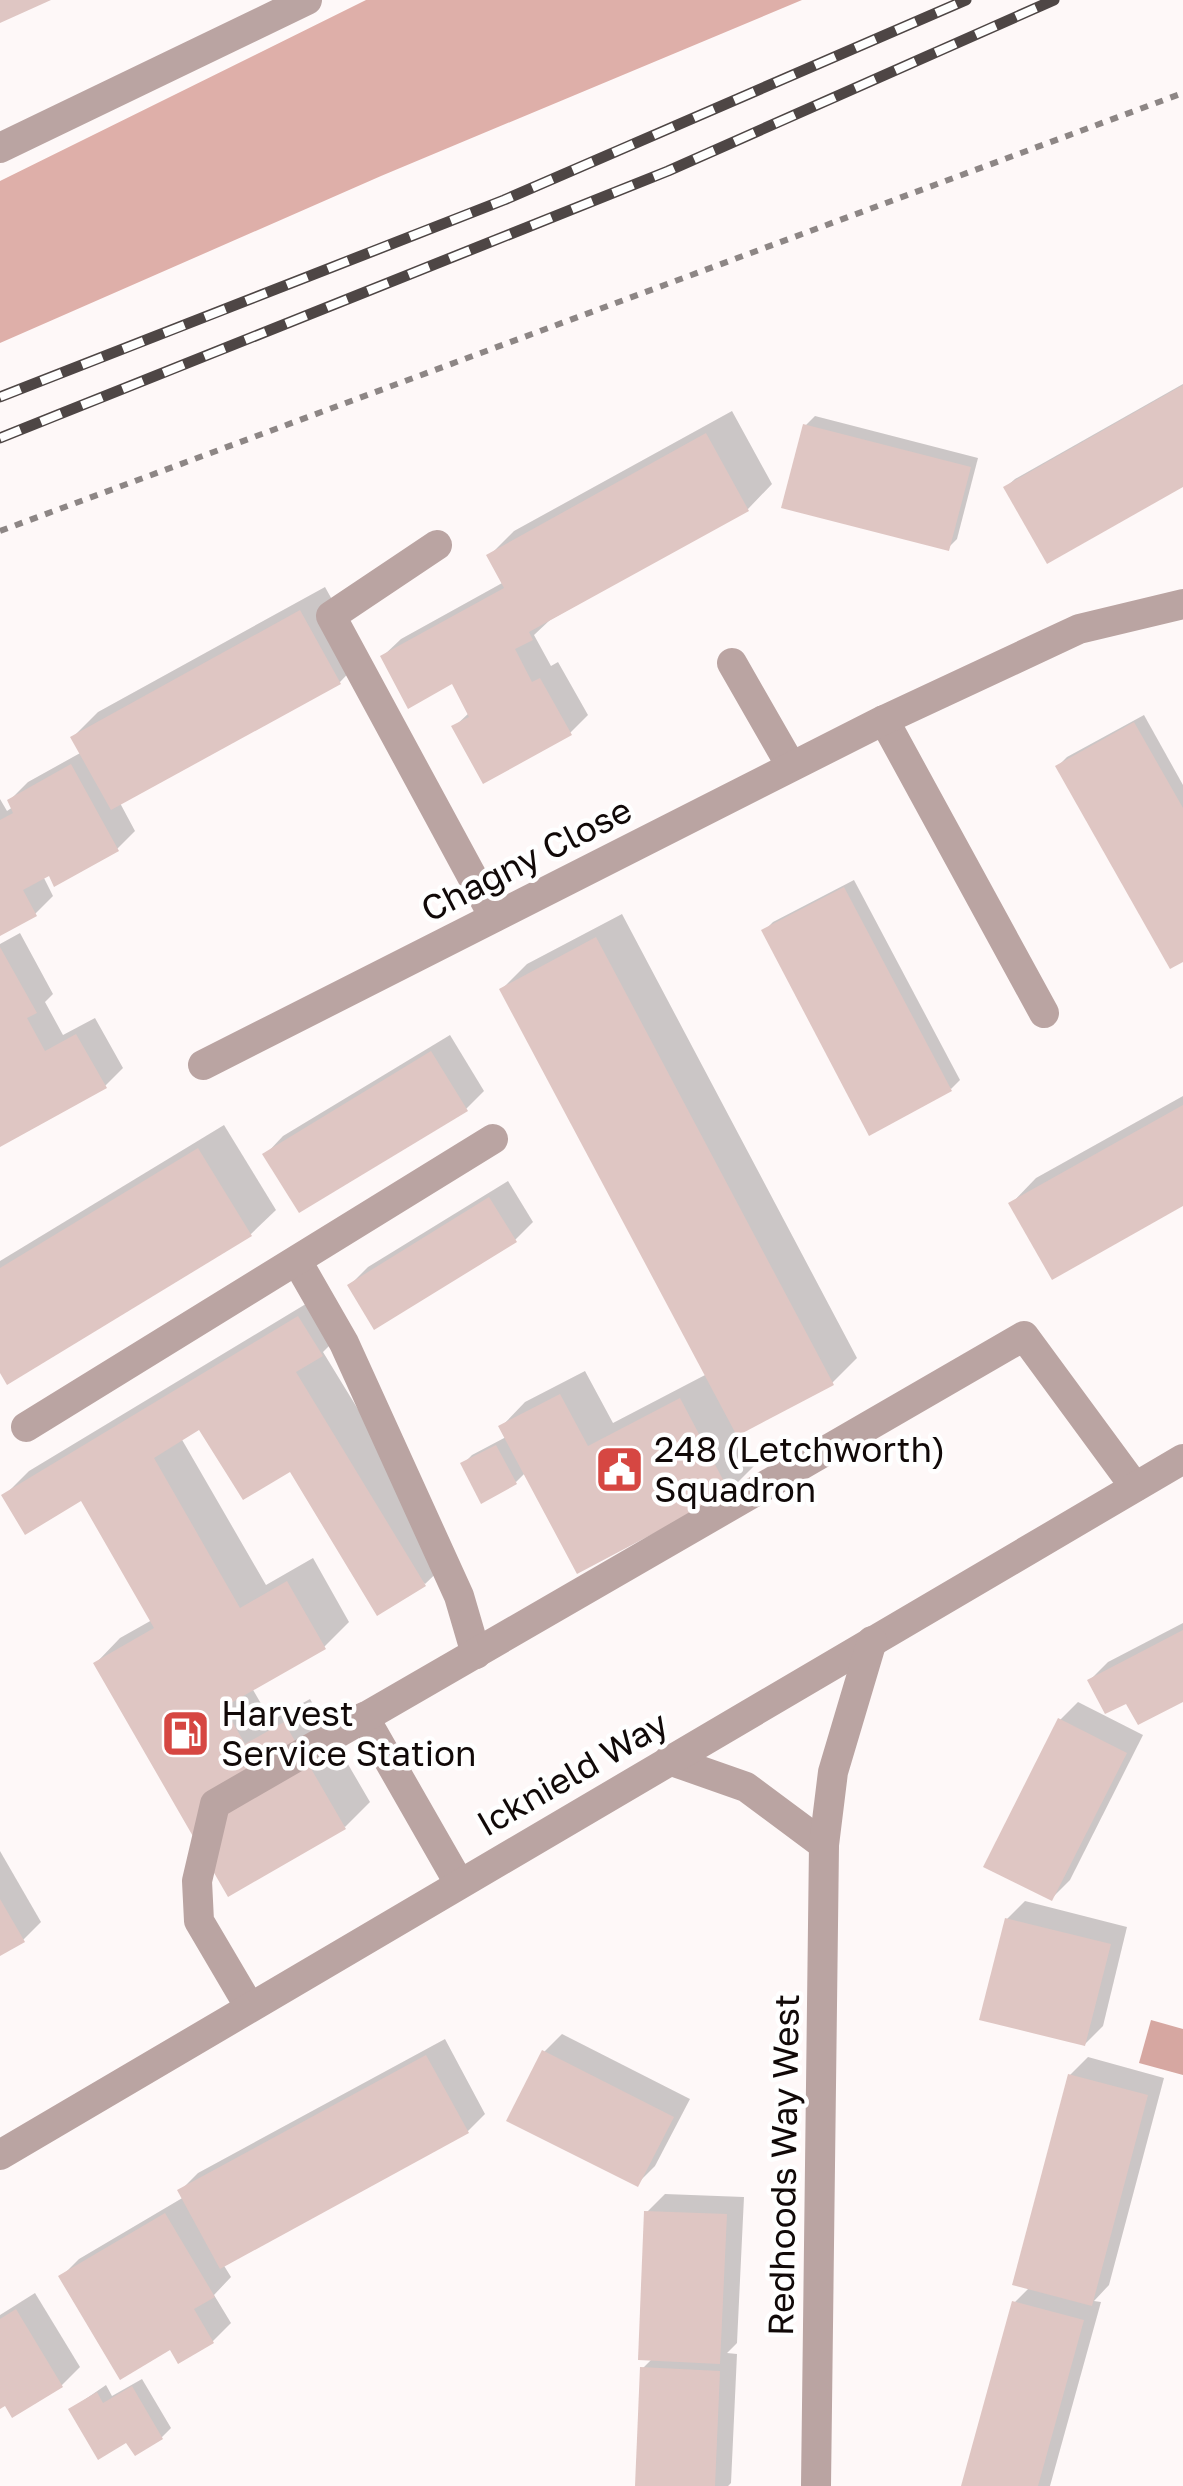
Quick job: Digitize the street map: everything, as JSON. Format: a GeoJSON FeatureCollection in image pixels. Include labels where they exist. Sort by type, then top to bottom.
{"type":"FeatureCollection","features":[{"type":"Feature","properties":{"kind":"street"},"geometry":{"type":"LineString","coordinates":[[0,148],[307,0]]}},
{"type":"Feature","properties":{"kind":"street"},"geometry":{"type":"LineString","coordinates":[[438,545],[331,616],[494,917]]}},
{"type":"Feature","properties":{"kind":"street","name":"Chagny Close"},"geometry":{"type":"LineString","coordinates":[[203,1065],[884,720],[1079,629],[1183,604]]}},
{"type":"Feature","properties":{"kind":"street"},"geometry":{"type":"LineString","coordinates":[[732,663],[791,766]]}},
{"type":"Feature","properties":{"kind":"street"},"geometry":{"type":"LineString","coordinates":[[884,720],[1044,1013]]}},
{"type":"Feature","properties":{"kind":"street"},"geometry":{"type":"LineString","coordinates":[[26,1428],[493,1139]]}},
{"type":"Feature","properties":{"kind":"street"},"geometry":{"type":"LineString","coordinates":[[297,1261],[344,1343],[460,1596],[476,1654]]}},
{"type":"Feature","properties":{"kind":"street"},"geometry":{"type":"LineString","coordinates":[[249,2006],[199,1921],[196,1882],[216,1804],[364,1717],[1024,1336],[1135,1487]]}},
{"type":"Feature","properties":{"kind":"street","name":"Icknield Way"},"geometry":{"type":"LineString","coordinates":[[0,2155],[1183,1459]]}},
{"type":"Feature","properties":{"kind":"street","name":"Redhoods Way West"},"geometry":{"type":"LineString","coordinates":[[816,2486],[824,1845],[833,1772],[872,1642]]}},
{"type":"Feature","properties":{"kind":"street"},"geometry":{"type":"LineString","coordinates":[[364,1717],[459,1883]]}},
{"type":"Feature","properties":{"kind":"street"},"geometry":{"type":"LineString","coordinates":[[670,1760],[746,1787],[824,1845]]}},
{"type":"Feature","properties":{"kind":"path"},"geometry":{"type":"LineString","coordinates":[[0,532],[1183,93]]}},
{"type":"Feature","properties":{"kind":"shaded area"},"geometry":{"type":"Polygon","coordinates":[[[366,0],[802,0],[381,176],[0,343],[0,181],[366,0]]]}},
{"type":"Feature","properties":{"kind":"shaded area"},"geometry":{"type":"Polygon","coordinates":[[[1151,2020],[1183,2029],[1183,2075],[1139,2063],[1151,2020]]]}},
{"type":"Feature","properties":{"kind":"building"},"geometry":{"type":"Polygon","coordinates":[[[0,0],[51,0],[0,23],[0,0]]]}},
{"type":"Feature","properties":{"kind":"building"},"geometry":{"type":"Polygon","coordinates":[[[1183,385],[1183,487],[1047,564],[1003,487],[1183,385]]]}},
{"type":"Feature","properties":{"kind":"building"},"geometry":{"type":"Polygon","coordinates":[[[803,424],[971,467],[949,551],[781,508],[803,424]]]}},
{"type":"Feature","properties":{"kind":"building"},"geometry":{"type":"Polygon","coordinates":[[[706,433],[749,511],[529,632],[533,640],[515,649],[532,682],[540,678],[572,735],[483,784],[451,726],[469,717],[452,684],[408,709],[380,656],[504,588],[486,555],[706,433]]]}},
{"type":"Feature","properties":{"kind":"building"},"geometry":{"type":"Polygon","coordinates":[[[300,610],[341,684],[111,810],[70,737],[300,610]]]}},
{"type":"Feature","properties":{"kind":"building"},"geometry":{"type":"Polygon","coordinates":[[[1134,722],[1183,808],[1183,962],[1170,969],[1055,766],[1134,722]]]}},
{"type":"Feature","properties":{"kind":"building"},"geometry":{"type":"Polygon","coordinates":[[[71,764],[119,851],[54,887],[49,876],[23,890],[37,916],[0,936],[0,820],[13,813],[7,800],[71,764]]]}},
{"type":"Feature","properties":{"kind":"building"},"geometry":{"type":"Polygon","coordinates":[[[844,887],[952,1091],[869,1136],[761,930],[844,887]]]}},
{"type":"Feature","properties":{"kind":"building"},"geometry":{"type":"Polygon","coordinates":[[[596,937],[834,1385],[737,1436],[499,989],[596,937]]]}},
{"type":"Feature","properties":{"kind":"building"},"geometry":{"type":"Polygon","coordinates":[[[0,947],[37,1013],[27,1018],[45,1051],[76,1034],[107,1088],[0,1147],[0,947]]]}},
{"type":"Feature","properties":{"kind":"building"},"geometry":{"type":"Polygon","coordinates":[[[431,1051],[468,1111],[299,1213],[262,1154],[431,1051]]]}},
{"type":"Feature","properties":{"kind":"building"},"geometry":{"type":"Polygon","coordinates":[[[1183,1105],[1183,1206],[1052,1280],[1008,1203],[1183,1105]]]}},
{"type":"Feature","properties":{"kind":"building"},"geometry":{"type":"Polygon","coordinates":[[[198,1148],[252,1236],[7,1385],[0,1373],[0,1268],[198,1148]]]}},
{"type":"Feature","properties":{"kind":"building"},"geometry":{"type":"Polygon","coordinates":[[[489,1197],[517,1242],[374,1330],[347,1285],[489,1197]]]}},
{"type":"Feature","properties":{"kind":"building"},"geometry":{"type":"Polygon","coordinates":[[[298,1316],[323,1356],[296,1372],[426,1586],[377,1616],[290,1472],[243,1500],[199,1430],[154,1458],[240,1608],[287,1581],[326,1649],[224,1707],[245,1744],[284,1722],[346,1829],[228,1897],[93,1663],[154,1628],[81,1501],[25,1535],[1,1495],[298,1316]]]}},
{"type":"Feature","properties":{"kind":"building","name":"248 (Letchworth) Squadron"},"geometry":{"type":"Polygon","coordinates":[[[560,1394],[588,1446],[680,1398],[730,1493],[577,1574],[498,1426],[560,1394]]]}},
{"type":"Feature","properties":{"kind":"building"},"geometry":{"type":"Polygon","coordinates":[[[496,1445],[517,1484],[481,1504],[460,1463],[496,1445]]]}},
{"type":"Feature","properties":{"kind":"building"},"geometry":{"type":"Polygon","coordinates":[[[1183,1630],[1183,1702],[1138,1725],[1126,1704],[1105,1714],[1087,1680],[1183,1630]]]}},
{"type":"Feature","properties":{"kind":"building"},"geometry":{"type":"Polygon","coordinates":[[[1058,1718],[1127,1753],[1052,1901],[983,1867],[1058,1718]]]}},
{"type":"Feature","properties":{"kind":"building"},"geometry":{"type":"Polygon","coordinates":[[[0,1899],[25,1942],[0,1956],[0,1899]]]}},
{"type":"Feature","properties":{"kind":"building"},"geometry":{"type":"Polygon","coordinates":[[[1005,1918],[1111,1944],[1085,2046],[979,2020],[1005,1918]]]}},
{"type":"Feature","properties":{"kind":"building"},"geometry":{"type":"Polygon","coordinates":[[[542,2050],[674,2117],[638,2187],[506,2121],[542,2050]]]}},
{"type":"Feature","properties":{"kind":"building"},"geometry":{"type":"Polygon","coordinates":[[[426,2055],[469,2133],[220,2269],[177,2190],[426,2055]]]}},
{"type":"Feature","properties":{"kind":"building"},"geometry":{"type":"Polygon","coordinates":[[[1068,2074],[1148,2095],[1092,2306],[1012,2285],[1068,2074]]]}},
{"type":"Feature","properties":{"kind":"building"},"geometry":{"type":"Polygon","coordinates":[[[644,2211],[727,2214],[720,2364],[638,2360],[644,2211]]]}},
{"type":"Feature","properties":{"kind":"building"},"geometry":{"type":"Polygon","coordinates":[[[165,2213],[215,2297],[194,2309],[214,2343],[178,2364],[170,2350],[120,2380],[58,2276],[165,2213]]]}},
{"type":"Feature","properties":{"kind":"building"},"geometry":{"type":"Polygon","coordinates":[[[1012,2301],[1084,2320],[1038,2486],[961,2486],[1012,2301]]]}},
{"type":"Feature","properties":{"kind":"building"},"geometry":{"type":"Polygon","coordinates":[[[16,2309],[63,2387],[12,2418],[5,2406],[0,2409],[0,2319],[16,2309]]]}},
{"type":"Feature","properties":{"kind":"building"},"geometry":{"type":"Polygon","coordinates":[[[640,2367],[720,2371],[715,2486],[635,2486],[640,2367]]]}},
{"type":"Feature","properties":{"kind":"building"},"geometry":{"type":"Polygon","coordinates":[[[132,2386],[163,2439],[135,2456],[126,2443],[98,2460],[68,2409],[97,2392],[103,2403],[132,2386]]]}},
{"type":"Feature","properties":{"kind":"railway"},"geometry":{"type":"LineString","coordinates":[[0,397],[504,200],[966,0]]}},
{"type":"Feature","properties":{"kind":"railway"},"geometry":{"type":"LineString","coordinates":[[0,438],[668,171],[1054,0]]}},
{"type":"Feature","properties":{"kind":"place","name":"248 (Letchworth) Squadron"},"geometry":{"type":"Point","coordinates":[619,1469]}},
{"type":"Feature","properties":{"kind":"place","name":"Harvest Service Station"},"geometry":{"type":"Point","coordinates":[186,1733]}}]}
